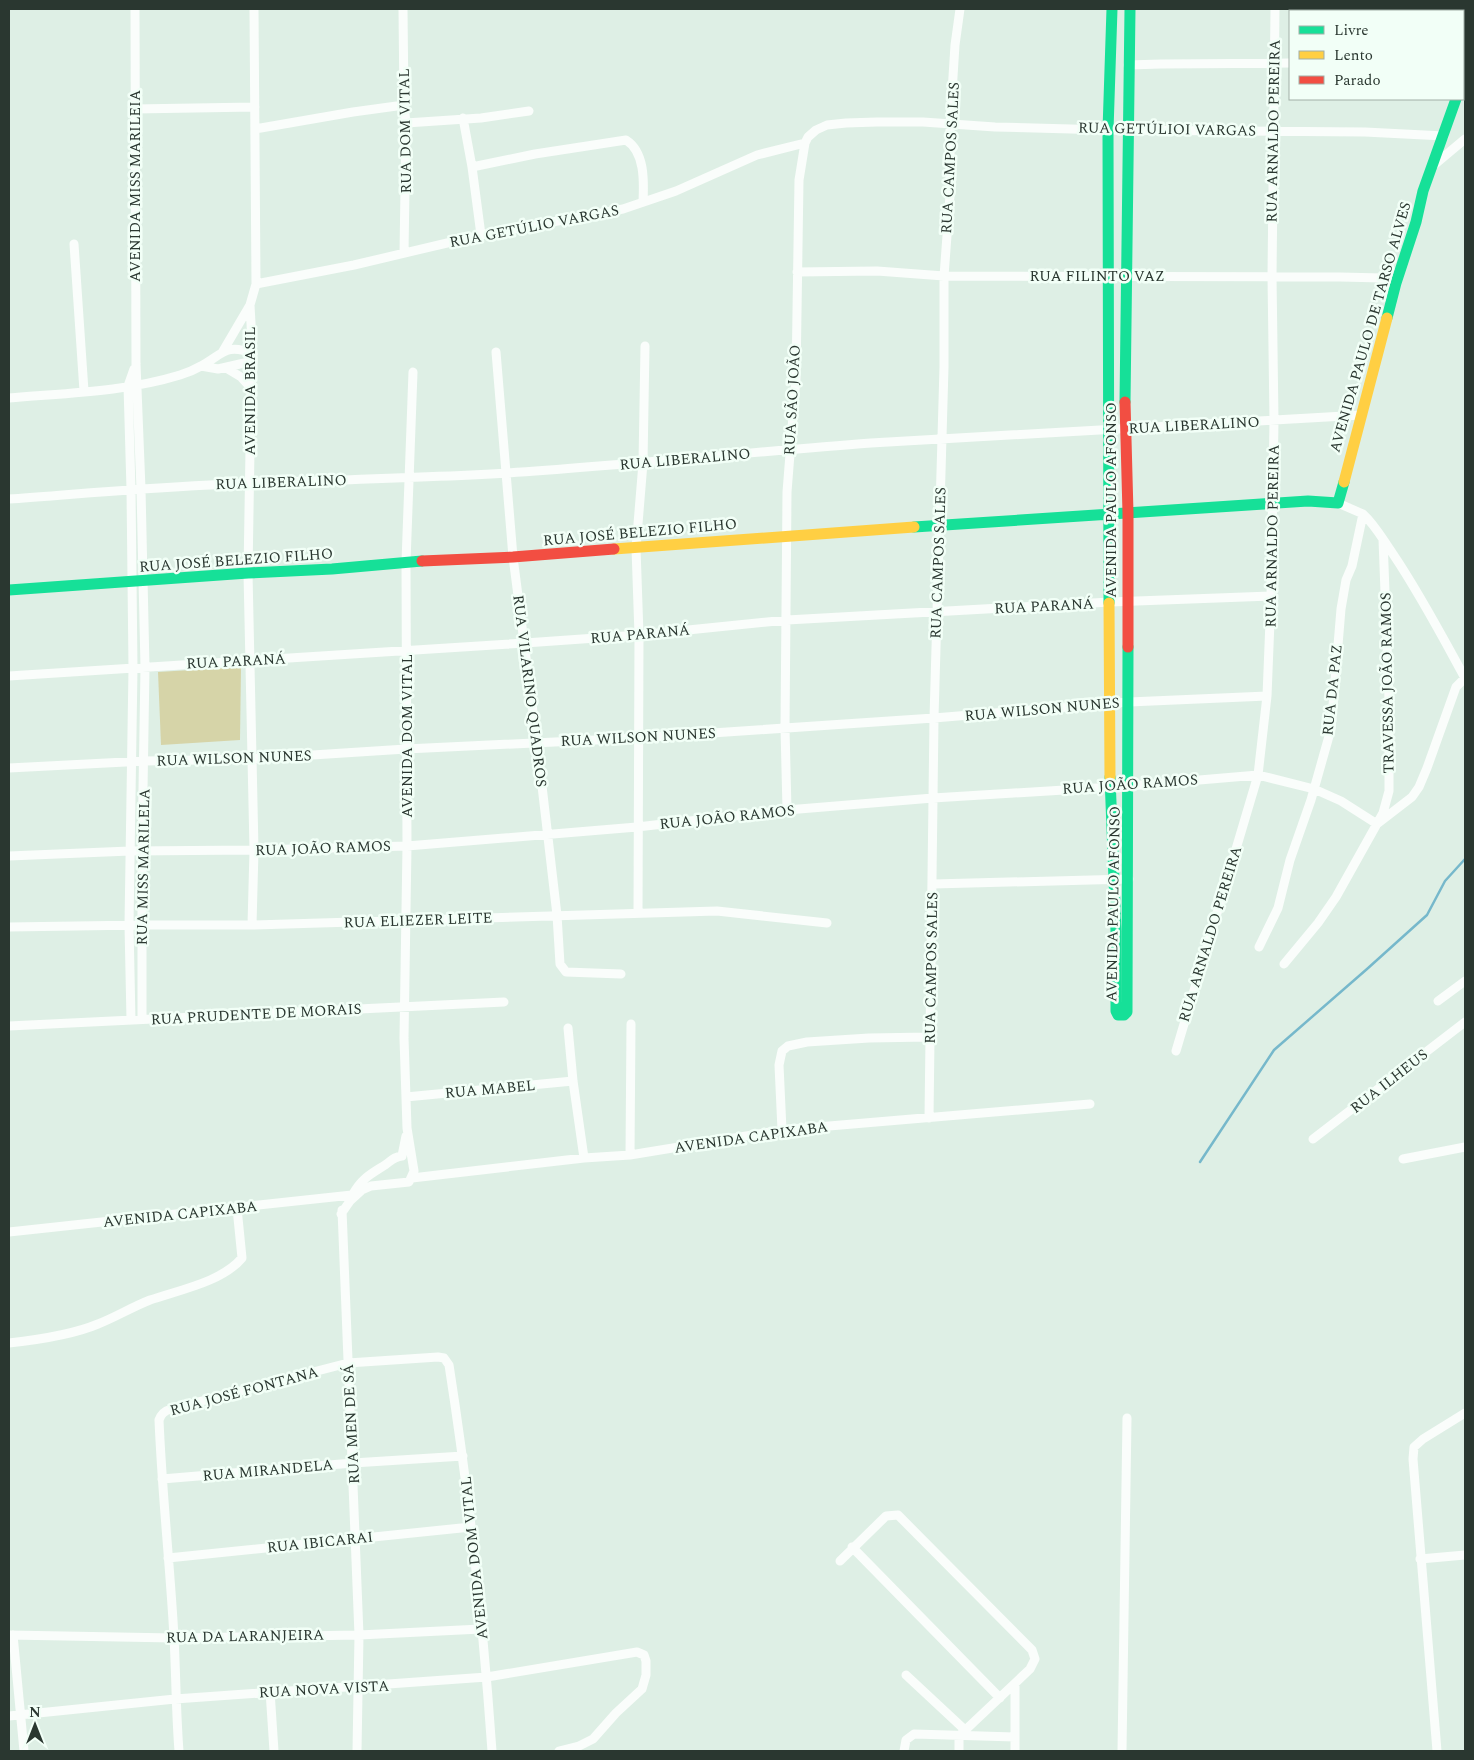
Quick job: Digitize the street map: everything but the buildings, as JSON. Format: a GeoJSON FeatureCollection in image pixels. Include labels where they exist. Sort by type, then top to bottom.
{"type":"FeatureCollection","features":[{"type":"Feature","properties":{"kind":"street","name":"AVENIDA MISS MARILEIA"},"geometry":{"type":"LineString","coordinates":[[133,385],[136,364],[135,9]]}},
{"type":"Feature","properties":{"kind":"street","name":"AVENIDA BRASIL"},"geometry":{"type":"LineString","coordinates":[[252,925],[254,850],[250,759],[248,573],[253,358],[250,305],[256,284],[254,9]]}},
{"type":"Feature","properties":{"kind":"street","name":"RUA DOM VITAL"},"geometry":{"type":"LineString","coordinates":[[403,9],[404,105],[406,123],[404,253]]}},
{"type":"Feature","properties":{"kind":"street","name":"RUA CAMPOS SALES"},"geometry":{"type":"LineString","coordinates":[[928,1118],[928,1037],[933,884],[932,798],[944,367],[944,276],[950,195],[950,124],[960,9]]}},
{"type":"Feature","properties":{"kind":"street","name":"AVENIDA PAULO AFONSO"},"geometry":{"type":"LineString","coordinates":[[1112,9],[1108,130],[1109,704],[1116,1011],[1118,1015],[1124,1015],[1127,1012],[1129,879],[1128,513],[1125,429],[1130,9]]}},
{"type":"Feature","properties":{"kind":"street","name":"RUA ARNALDO PEREIRA"},"geometry":{"type":"LineString","coordinates":[[1176,1052],[1258,775],[1267,696],[1274,421],[1272,276],[1275,9]]}},
{"type":"Feature","properties":{"kind":"street"},"geometry":{"type":"LineString","coordinates":[[1128,65],[1289,63]]}},
{"type":"Feature","properties":{"kind":"street","name":"AVENIDA PAULO DE TARSO ALVES"},"geometry":{"type":"LineString","coordinates":[[1338,504],[1396,283],[1416,222],[1423,192],[1456,100]]}},
{"type":"Feature","properties":{"kind":"street"},"geometry":{"type":"LineString","coordinates":[[255,129],[404,105]]}},
{"type":"Feature","properties":{"kind":"street"},"geometry":{"type":"LineString","coordinates":[[134,109],[255,107]]}},
{"type":"Feature","properties":{"kind":"street"},"geometry":{"type":"LineString","coordinates":[[406,123],[481,118],[529,111]]}},
{"type":"Feature","properties":{"kind":"street"},"geometry":{"type":"LineString","coordinates":[[463,118],[472,166],[481,235]]}},
{"type":"Feature","properties":{"kind":"street"},"geometry":{"type":"LineString","coordinates":[[805,143],[808,137],[816,130],[827,125],[923,122],[950,124]]}},
{"type":"Feature","properties":{"kind":"street","name":"RUA GETÚLIOI VARGAS"},"geometry":{"type":"LineString","coordinates":[[950,124],[1108,130],[1365,132],[1444,136]]}},
{"type":"Feature","properties":{"kind":"street"},"geometry":{"type":"LineString","coordinates":[[1434,165],[1465,138]]}},
{"type":"Feature","properties":{"kind":"street"},"geometry":{"type":"LineString","coordinates":[[472,166],[626,140],[637,149],[643,174],[643,202]]}},
{"type":"Feature","properties":{"kind":"street","name":"RUA GETÚLIO VARGAS"},"geometry":{"type":"LineString","coordinates":[[256,284],[481,235],[623,209],[676,191],[757,154],[805,143]]}},
{"type":"Feature","properties":{"kind":"street","name":"RUA SÃO JOÃO"},"geometry":{"type":"LineString","coordinates":[[788,810],[786,728],[787,535],[790,449],[796,378],[800,180],[805,143]]}},
{"type":"Feature","properties":{"kind":"street"},"geometry":{"type":"LineString","coordinates":[[74,244],[84,391]]}},
{"type":"Feature","properties":{"kind":"street","name":"RUA FILINTO VAZ"},"geometry":{"type":"LineString","coordinates":[[797,272],[878,271],[944,276],[1108,275],[1383,278],[1396,283]]}},
{"type":"Feature","properties":{"kind":"street"},"geometry":{"type":"LineString","coordinates":[[9,398],[133,385],[171,378],[202,366],[223,351],[250,305]]}},
{"type":"Feature","properties":{"kind":"street"},"geometry":{"type":"LineString","coordinates":[[638,913],[639,635],[636,548],[642,464],[645,346]]}},
{"type":"Feature","properties":{"kind":"street"},"geometry":{"type":"LineString","coordinates":[[223,351],[233,349],[253,358]]}},
{"type":"Feature","properties":{"kind":"street","name":"RUA VILARINO QUADROS"},"geometry":{"type":"LineString","coordinates":[[496,352],[514,557],[548,833],[560,964],[566,972],[621,974]]}},
{"type":"Feature","properties":{"kind":"street"},"geometry":{"type":"LineString","coordinates":[[202,366],[226,368],[253,358]]}},
{"type":"Feature","properties":{"kind":"street"},"geometry":{"type":"LineString","coordinates":[[226,368],[241,377],[251,388]]}},
{"type":"Feature","properties":{"kind":"street","name":"AVENIDA DOM VITAL"},"geometry":{"type":"LineString","coordinates":[[412,1178],[414,1171],[406,1097],[404,921],[407,846],[406,562],[413,372]]}},
{"type":"Feature","properties":{"kind":"street","name":"RUA MISS MARILELA"},"geometry":{"type":"LineString","coordinates":[[133,385],[131,489],[145,667],[142,1019]]}},
{"type":"Feature","properties":{"kind":"street","name":"RUA MISS MARILELA"},"geometry":{"type":"LineString","coordinates":[[130,1020],[130,762],[132,668],[141,489],[133,385]]}},
{"type":"Feature","properties":{"kind":"street","name":"RUA LIBERALINO"},"geometry":{"type":"LineString","coordinates":[[9,499],[131,489],[506,473],[642,464],[790,449],[1362,415]]}},
{"type":"Feature","properties":{"kind":"street"},"geometry":{"type":"LineString","coordinates":[[1273,504],[1308,501],[1338,504],[1364,514],[1378,529],[1429,610],[1465,678],[1456,687],[1419,787],[1412,797],[1377,824]]}},
{"type":"Feature","properties":{"kind":"street","name":"RUA JOSÉ BELEZIO FILHO"},"geometry":{"type":"LineString","coordinates":[[9,590],[332,569],[406,562],[514,557],[787,535],[1273,504]]}},
{"type":"Feature","properties":{"kind":"street","name":"RUA DA PAZ"},"geometry":{"type":"LineString","coordinates":[[1259,947],[1278,908],[1290,860],[1314,789],[1331,729],[1341,610],[1346,580],[1352,566],[1364,514]]}},
{"type":"Feature","properties":{"kind":"street","name":"TRAVESSA JOÃO RAMOS"},"geometry":{"type":"LineString","coordinates":[[1284,964],[1336,898],[1383,814],[1389,791],[1389,699],[1383,539]]}},
{"type":"Feature","properties":{"kind":"street","name":"RUA PARANÁ"},"geometry":{"type":"LineString","coordinates":[[9,676],[639,635],[787,620],[1110,602],[1271,596]]}},
{"type":"Feature","properties":{"kind":"street","name":"RUA WILSON NUNES"},"geometry":{"type":"LineString","coordinates":[[9,768],[144,761],[250,759],[406,749],[638,738],[934,718],[1129,702],[1267,696]]}},
{"type":"Feature","properties":{"kind":"street","name":"RUA JOÃO RAMOS"},"geometry":{"type":"LineString","coordinates":[[9,856],[130,851],[407,846],[637,827],[788,810],[1258,775],[1314,789],[1341,801],[1377,824]]}},
{"type":"Feature","properties":{"kind":"street"},"geometry":{"type":"LineString","coordinates":[[933,884],[1129,879]]}},
{"type":"Feature","properties":{"kind":"street","name":"RUA ELIEZER LEITE"},"geometry":{"type":"LineString","coordinates":[[9,927],[252,925],[717,911],[827,923]]}},
{"type":"Feature","properties":{"kind":"street"},"geometry":{"type":"LineString","coordinates":[[1438,1001],[1465,981]]}},
{"type":"Feature","properties":{"kind":"street","name":"RUA PRUDENTE DE MORAIS"},"geometry":{"type":"LineString","coordinates":[[9,1026],[504,1002]]}},
{"type":"Feature","properties":{"kind":"street","name":"RUA ILHEUS"},"geometry":{"type":"LineString","coordinates":[[1313,1139],[1465,1022]]}},
{"type":"Feature","properties":{"kind":"street"},"geometry":{"type":"LineString","coordinates":[[630,1154],[631,1024]]}},
{"type":"Feature","properties":{"kind":"street"},"geometry":{"type":"LineString","coordinates":[[568,1028],[573,1081],[584,1158]]}},
{"type":"Feature","properties":{"kind":"street"},"geometry":{"type":"LineString","coordinates":[[782,1130],[779,1064],[782,1052],[788,1046],[807,1042],[869,1038],[928,1037]]}},
{"type":"Feature","properties":{"kind":"street","name":"RUA MABEL"},"geometry":{"type":"LineString","coordinates":[[406,1097],[573,1081]]}},
{"type":"Feature","properties":{"kind":"street","name":"AVENIDA CAPIXABA"},"geometry":{"type":"LineString","coordinates":[[412,1178],[630,1154],[782,1130],[1090,1104]]}},
{"type":"Feature","properties":{"kind":"street"},"geometry":{"type":"LineString","coordinates":[[341,1214],[343,1206],[368,1175],[395,1156],[402,1156],[408,1128]]}},
{"type":"Feature","properties":{"kind":"street"},"geometry":{"type":"LineString","coordinates":[[1403,1159],[1465,1147]]}},
{"type":"Feature","properties":{"kind":"street"},"geometry":{"type":"LineString","coordinates":[[341,1214],[362,1190],[371,1186],[409,1182],[412,1178]]}},
{"type":"Feature","properties":{"kind":"street","name":"AVENIDA CAPIXABA"},"geometry":{"type":"LineString","coordinates":[[9,1232],[352,1195]]}},
{"type":"Feature","properties":{"kind":"street"},"geometry":{"type":"LineString","coordinates":[[9,1343],[67,1333],[97,1324],[150,1300],[209,1280],[230,1268],[242,1258],[236,1208]]}},
{"type":"Feature","properties":{"kind":"street","name":"RUA MEN DE SÁ"},"geometry":{"type":"LineString","coordinates":[[341,1214],[359,1635],[357,1751]]}},
{"type":"Feature","properties":{"kind":"street","name":"RUA JOSÉ FONTANA"},"geometry":{"type":"LineString","coordinates":[[162,1479],[159,1420],[166,1410],[348,1363],[438,1357],[444,1358],[449,1365]]}},
{"type":"Feature","properties":{"kind":"street","name":"AVENIDA DOM VITAL"},"geometry":{"type":"LineString","coordinates":[[449,1365],[472,1527],[487,1677],[492,1751]]}},
{"type":"Feature","properties":{"kind":"street"},"geometry":{"type":"LineString","coordinates":[[1437,1751],[1413,1458],[1414,1447],[1423,1439],[1465,1413]]}},
{"type":"Feature","properties":{"kind":"street"},"geometry":{"type":"LineString","coordinates":[[1122,1751],[1127,1418]]}},
{"type":"Feature","properties":{"kind":"street","name":"RUA MIRANDELA"},"geometry":{"type":"LineString","coordinates":[[162,1479],[463,1456]]}},
{"type":"Feature","properties":{"kind":"street"},"geometry":{"type":"LineString","coordinates":[[162,1479],[174,1638],[175,1699],[179,1751]]}},
{"type":"Feature","properties":{"kind":"street"},"geometry":{"type":"LineString","coordinates":[[840,1560],[886,1516],[898,1515],[1032,1650],[1034,1662],[1030,1669],[962,1733],[959,1751]]}},
{"type":"Feature","properties":{"kind":"street","name":"RUA IBICARAI"},"geometry":{"type":"LineString","coordinates":[[168,1558],[472,1527]]}},
{"type":"Feature","properties":{"kind":"street"},"geometry":{"type":"LineString","coordinates":[[852,1548],[1000,1698]]}},
{"type":"Feature","properties":{"kind":"street"},"geometry":{"type":"LineString","coordinates":[[1420,1559],[1465,1556]]}},
{"type":"Feature","properties":{"kind":"street","name":"RUA DA LARANJEIRA"},"geometry":{"type":"LineString","coordinates":[[11,1635],[174,1638],[359,1635],[481,1629]]}},
{"type":"Feature","properties":{"kind":"street"},"geometry":{"type":"LineString","coordinates":[[11,1635],[24,1751]]}},
{"type":"Feature","properties":{"kind":"street","name":"RUA NOVA VISTA"},"geometry":{"type":"LineString","coordinates":[[9,1716],[270,1691],[359,1687],[487,1677],[637,1652],[644,1655],[646,1675],[642,1689],[616,1713],[593,1739],[579,1746],[559,1751]]}},
{"type":"Feature","properties":{"kind":"street"},"geometry":{"type":"LineString","coordinates":[[906,1675],[962,1733]]}},
{"type":"Feature","properties":{"kind":"street"},"geometry":{"type":"LineString","coordinates":[[1015,1751],[1016,1684]]}},
{"type":"Feature","properties":{"kind":"street"},"geometry":{"type":"LineString","coordinates":[[270,1691],[274,1751]]}},
{"type":"Feature","properties":{"kind":"street"},"geometry":{"type":"LineString","coordinates":[[904,1751],[906,1740],[914,1734],[962,1733],[1015,1737]]}},
{"type":"Feature","properties":{"kind":"shaded area"},"geometry":{"type":"Polygon","coordinates":[[[241,667],[240,740],[161,745],[158,672],[241,667]]]}},
{"type":"Feature","properties":{"kind":"waterway"},"geometry":{"type":"LineString","coordinates":[[1200,1162],[1274,1050],[1427,915],[1445,881],[1465,859]]}},
{"type":"Feature","properties":{"kind":"traffic: fast"},"geometry":{"type":"LineString","coordinates":[[1109,603],[1108,130],[1112,9]]}},
{"type":"Feature","properties":{"kind":"traffic: fast"},"geometry":{"type":"LineString","coordinates":[[1125,402],[1130,9]]}},
{"type":"Feature","properties":{"kind":"traffic: fast"},"geometry":{"type":"LineString","coordinates":[[1387,318],[1396,283],[1416,222],[1423,191],[1456,100]]}},
{"type":"Feature","properties":{"kind":"traffic: fast"},"geometry":{"type":"LineString","coordinates":[[914,527],[1308,501],[1338,503],[1344,482]]}},
{"type":"Feature","properties":{"kind":"traffic: fast"},"geometry":{"type":"LineString","coordinates":[[9,590],[332,569],[422,561]]}},
{"type":"Feature","properties":{"kind":"traffic: fast"},"geometry":{"type":"LineString","coordinates":[[1110,777],[1116,931],[1116,1011],[1118,1015],[1124,1015],[1127,1012],[1128,647]]}},
{"type":"Feature","properties":{"kind":"traffic: slow"},"geometry":{"type":"LineString","coordinates":[[1344,482],[1387,318]]}},
{"type":"Feature","properties":{"kind":"traffic: slow"},"geometry":{"type":"LineString","coordinates":[[614,549],[914,527]]}},
{"type":"Feature","properties":{"kind":"traffic: slow"},"geometry":{"type":"LineString","coordinates":[[1109,603],[1110,777]]}},
{"type":"Feature","properties":{"kind":"traffic: jam"},"geometry":{"type":"LineString","coordinates":[[1125,402],[1128,513],[1128,647]]}},
{"type":"Feature","properties":{"kind":"traffic: jam"},"geometry":{"type":"LineString","coordinates":[[422,561],[513,557],[614,549]]}}]}
